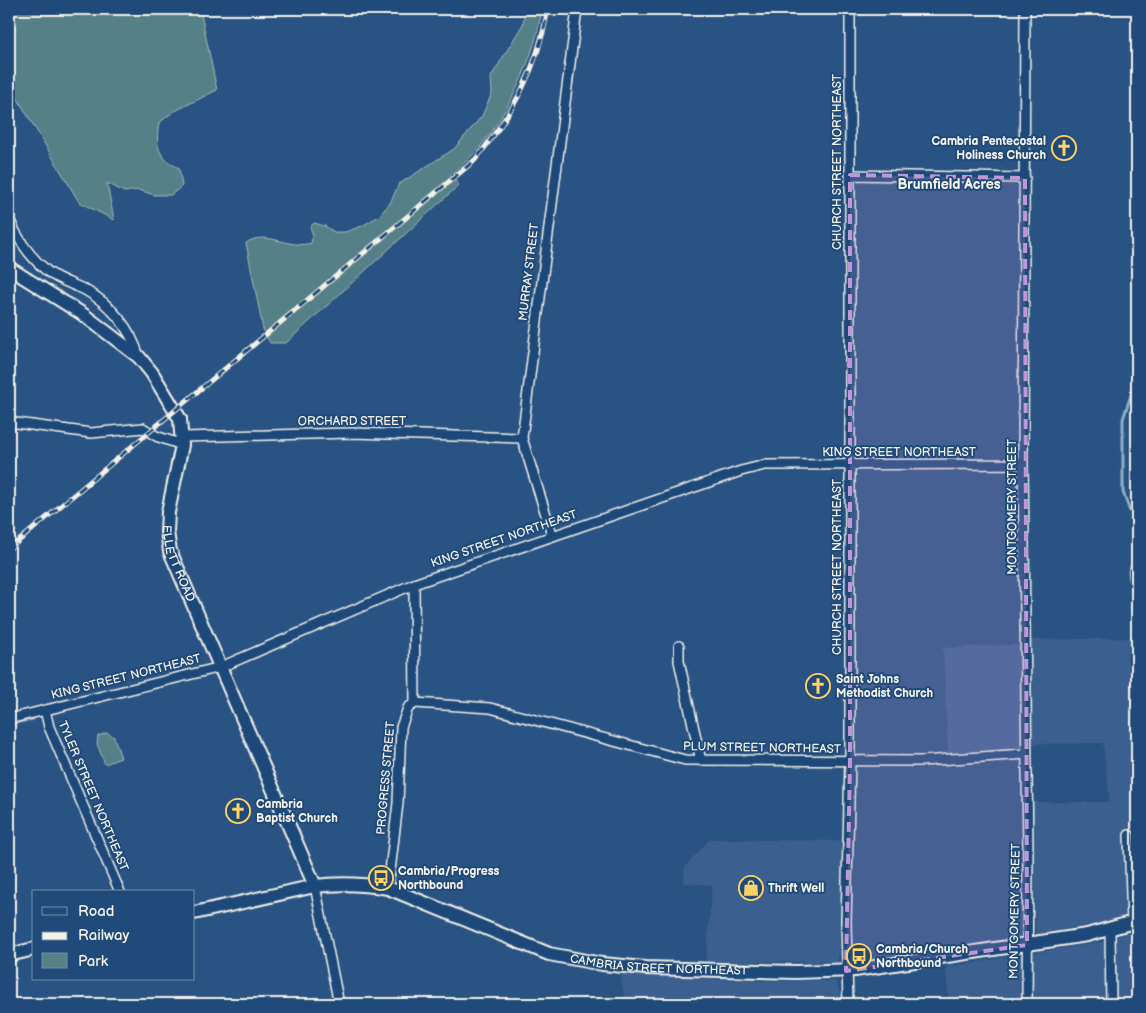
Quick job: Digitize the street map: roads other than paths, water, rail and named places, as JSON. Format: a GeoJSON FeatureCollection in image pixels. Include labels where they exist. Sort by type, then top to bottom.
{"type":"FeatureCollection","features":[{"type":"Feature","properties":{"kind":"main road","name":"ELLETT ROAD"},"geometry":{"type":"LineString","coordinates":[[9,268],[84,315],[139,357],[152,373],[180,420],[182,441],[168,512],[167,532],[170,551],[315,886]]}},
{"type":"Feature","properties":{"kind":"main road","name":"CAMBRIA STREET NORTHEAST"},"geometry":{"type":"LineString","coordinates":[[195,913],[315,886],[352,884],[388,888],[531,947],[579,960],[658,969],[796,972],[846,971],[1027,945],[1110,930],[1135,922]]}},
{"type":"Feature","properties":{"kind":"main road"},"geometry":{"type":"LineString","coordinates":[[9,955],[32,949]]}},
{"type":"Feature","properties":{"kind":"street","name":"MURRAY STREET"},"geometry":{"type":"LineString","coordinates":[[552,534],[522,438],[577,9]]}},
{"type":"Feature","properties":{"kind":"street","name":"CHURCH STREET NORTHEAST"},"geometry":{"type":"LineString","coordinates":[[848,1004],[846,971],[850,762],[850,9]]}},
{"type":"Feature","properties":{"kind":"street","name":"MONTGOMERY STREET"},"geometry":{"type":"LineString","coordinates":[[1025,9],[1026,1004]]}},
{"type":"Feature","properties":{"kind":"street"},"geometry":{"type":"LineString","coordinates":[[850,176],[1025,178]]}},
{"type":"Feature","properties":{"kind":"street"},"geometry":{"type":"LineString","coordinates":[[9,220],[25,248],[36,262],[49,273],[87,292],[121,320],[134,338],[139,357]]}},
{"type":"Feature","properties":{"kind":"street","name":"ORCHARD STREET"},"geometry":{"type":"LineString","coordinates":[[9,422],[91,433],[143,428],[156,436],[182,441],[352,432],[522,438]]}},
{"type":"Feature","properties":{"kind":"street","name":"KING STREET NORTHEAST"},"geometry":{"type":"LineString","coordinates":[[9,719],[221,667],[414,584],[552,534],[741,470],[765,465],[1024,464]]}},
{"type":"Feature","properties":{"kind":"street"},"geometry":{"type":"LineString","coordinates":[[414,584],[415,703]]}},
{"type":"Feature","properties":{"kind":"street"},"geometry":{"type":"LineString","coordinates":[[679,646],[679,661],[701,761]]}},
{"type":"Feature","properties":{"kind":"street","name":"PLUM STREET NORTHEAST"},"geometry":{"type":"LineString","coordinates":[[415,703],[490,708],[668,756],[701,761],[922,761],[1026,754]]}},
{"type":"Feature","properties":{"kind":"street","name":"PROGRESS STREET"},"geometry":{"type":"LineString","coordinates":[[388,888],[398,803],[402,727],[408,708],[415,703]]}},
{"type":"Feature","properties":{"kind":"street","name":"TYLER STREET NORTHEAST"},"geometry":{"type":"LineString","coordinates":[[45,710],[50,727],[119,890]]}},
{"type":"Feature","properties":{"kind":"street"},"geometry":{"type":"LineString","coordinates":[[1129,835],[1135,922]]}},
{"type":"Feature","properties":{"kind":"street"},"geometry":{"type":"LineString","coordinates":[[315,886],[339,1004]]}},
{"type":"Feature","properties":{"kind":"street"},"geometry":{"type":"LineString","coordinates":[[1110,930],[1111,1004]]}},
{"type":"Feature","properties":{"kind":"waterway"},"geometry":{"type":"LineString","coordinates":[[1137,343],[1133,354],[1132,392],[1123,419],[1123,492],[1131,514],[1132,536],[1136,554],[1129,571],[1130,580],[1137,587]]}},
{"type":"Feature","properties":{"kind":"waterway"},"geometry":{"type":"LineString","coordinates":[[1137,628],[1132,644],[1137,650]]}},
{"type":"Feature","properties":{"kind":"waterway"},"geometry":{"type":"LineString","coordinates":[[1137,666],[1134,681],[1137,689]]}},
{"type":"Feature","properties":{"kind":"waterway"},"geometry":{"type":"LineString","coordinates":[[9,724],[33,719]]}},
{"type":"Feature","properties":{"kind":"railway"},"geometry":{"type":"LineString","coordinates":[[9,549],[475,160],[501,124],[522,89],[537,52],[548,9]]}},
{"type":"Feature","properties":{"kind":"place","name":"Cambria Pentecostal Holiness Church"},"geometry":{"type":"Point","coordinates":[1064,148]}},
{"type":"Feature","properties":{"kind":"place","name":"Saint Johns Methodist Church"},"geometry":{"type":"Point","coordinates":[818,686]}},
{"type":"Feature","properties":{"kind":"place","name":"Cambria Baptist Church"},"geometry":{"type":"Point","coordinates":[238,811]}},
{"type":"Feature","properties":{"kind":"place","name":"Cambria/Progress Northbound"},"geometry":{"type":"Point","coordinates":[381,878]}},
{"type":"Feature","properties":{"kind":"place","name":"Thrift Well"},"geometry":{"type":"Point","coordinates":[751,888]}},
{"type":"Feature","properties":{"kind":"place","name":"Cambria/Church Northbound"},"geometry":{"type":"Point","coordinates":[859,956]}},
{"type":"Feature","properties":{"kind":"district","name":"Brumfield Acres"},"geometry":{"type":"Point","coordinates":[949,184]}}]}
